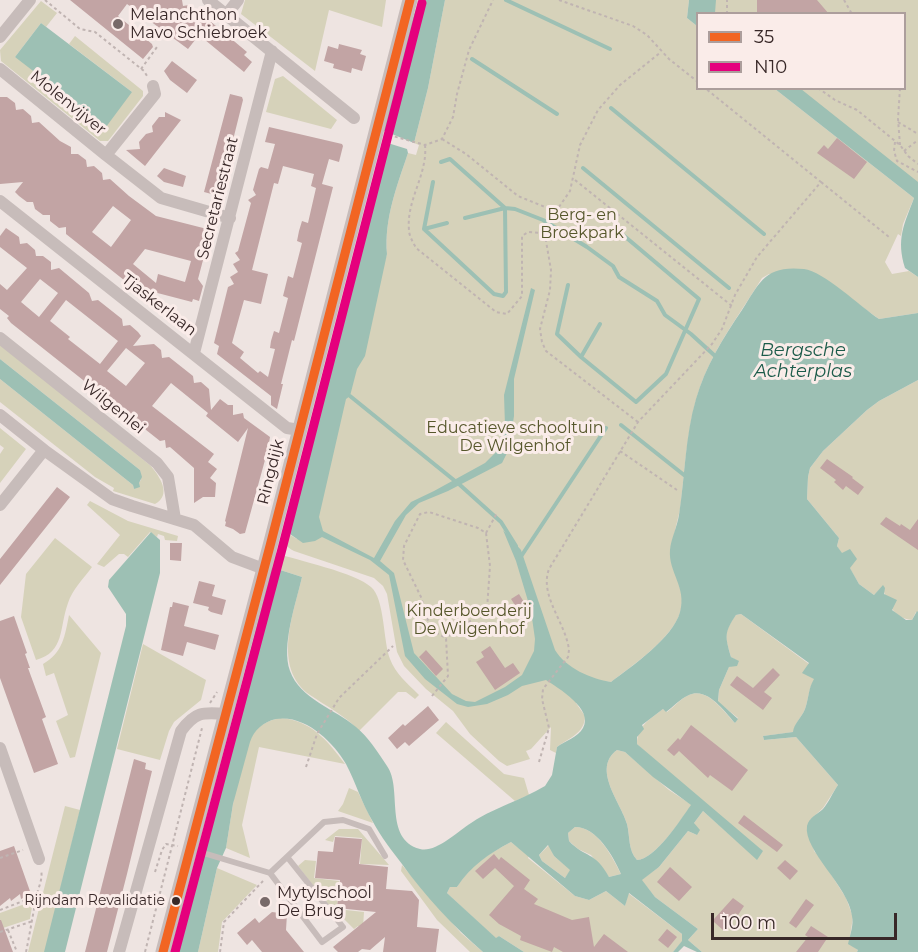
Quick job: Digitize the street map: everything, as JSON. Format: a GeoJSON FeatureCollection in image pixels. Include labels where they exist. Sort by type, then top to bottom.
{"type":"FeatureCollection","features":[{"type":"Feature","properties":{"kind":"street"},"geometry":{"type":"LineString","coordinates":[[0,37],[30,0]]}},
{"type":"Feature","properties":{"kind":"street"},"geometry":{"type":"LineString","coordinates":[[208,0],[354,118]]}},
{"type":"Feature","properties":{"kind":"street"},"geometry":{"type":"LineString","coordinates":[[227,14],[238,0]]}},
{"type":"Feature","properties":{"kind":"street","name":"Ringdijk"},"geometry":{"type":"LineString","coordinates":[[163,952],[192,850],[225,714],[410,0]]}},
{"type":"Feature","properties":{"kind":"street","name":"Secretariestraat"},"geometry":{"type":"LineString","coordinates":[[194,353],[272,51]]}},
{"type":"Feature","properties":{"kind":"street","name":"Molenvijver"},"geometry":{"type":"LineString","coordinates":[[0,69],[106,155],[155,94],[153,86]]}},
{"type":"Feature","properties":{"kind":"street"},"geometry":{"type":"LineString","coordinates":[[106,155],[161,198],[230,218]]}},
{"type":"Feature","properties":{"kind":"street","name":"Tjaskerlaan"},"geometry":{"type":"LineString","coordinates":[[0,201],[287,428],[300,430]]}},
{"type":"Feature","properties":{"kind":"street","name":"Wilgenlei"},"geometry":{"type":"LineString","coordinates":[[0,338],[158,463],[168,477],[175,519]]}},
{"type":"Feature","properties":{"kind":"street"},"geometry":{"type":"LineString","coordinates":[[0,415],[112,499],[194,525],[232,557],[264,569]]}},
{"type":"Feature","properties":{"kind":"street"},"geometry":{"type":"LineString","coordinates":[[0,505],[44,450]]}},
{"type":"Feature","properties":{"kind":"street"},"geometry":{"type":"LineString","coordinates":[[118,952],[181,731],[190,719],[206,713],[225,714]]}},
{"type":"Feature","properties":{"kind":"street"},"geometry":{"type":"LineString","coordinates":[[0,748],[39,859]]}},
{"type":"Feature","properties":{"kind":"lane"},"geometry":{"type":"LineString","coordinates":[[270,873],[324,822],[343,820],[369,829],[385,856]]}},
{"type":"Feature","properties":{"kind":"lane"},"geometry":{"type":"LineString","coordinates":[[192,850],[270,873],[322,942],[343,927],[288,858]]}},
{"type":"Feature","properties":{"kind":"path"},"geometry":{"type":"LineString","coordinates":[[45,0],[80,29],[95,32],[141,69],[153,86]]}},
{"type":"Feature","properties":{"kind":"path"},"geometry":{"type":"LineString","coordinates":[[382,133],[425,145],[442,139],[453,117],[469,50],[493,0]]}},
{"type":"Feature","properties":{"kind":"path"},"geometry":{"type":"LineString","coordinates":[[560,0],[633,26],[647,35],[662,52],[696,80]]}},
{"type":"Feature","properties":{"kind":"path"},"geometry":{"type":"LineString","coordinates":[[141,69],[157,47]]}},
{"type":"Feature","properties":{"kind":"path"},"geometry":{"type":"LineString","coordinates":[[542,232],[570,191],[580,145],[598,110],[620,86],[662,52]]}},
{"type":"Feature","properties":{"kind":"path"},"geometry":{"type":"LineString","coordinates":[[707,90],[889,237]]}},
{"type":"Feature","properties":{"kind":"path"},"geometry":{"type":"LineString","coordinates":[[821,90],[835,100],[857,110],[900,145],[918,164]]}},
{"type":"Feature","properties":{"kind":"path"},"geometry":{"type":"LineString","coordinates":[[900,90],[898,122],[900,145]]}},
{"type":"Feature","properties":{"kind":"path"},"geometry":{"type":"LineString","coordinates":[[898,122],[918,134]]}},
{"type":"Feature","properties":{"kind":"path"},"geometry":{"type":"LineString","coordinates":[[442,139],[466,154],[518,196],[555,211]]}},
{"type":"Feature","properties":{"kind":"path"},"geometry":{"type":"LineString","coordinates":[[904,151],[918,140]]}},
{"type":"Feature","properties":{"kind":"path"},"geometry":{"type":"LineString","coordinates":[[896,142],[894,152],[897,161],[918,172]]}},
{"type":"Feature","properties":{"kind":"path"},"geometry":{"type":"LineString","coordinates":[[425,145],[425,165],[410,214],[408,230],[411,238],[416,248],[496,312],[507,314],[522,296],[522,236],[528,232],[542,232]]}},
{"type":"Feature","properties":{"kind":"path"},"geometry":{"type":"LineString","coordinates":[[574,179],[732,306]]}},
{"type":"Feature","properties":{"kind":"path"},"geometry":{"type":"LineString","coordinates":[[539,762],[549,728],[542,699],[543,689],[568,657],[568,643],[547,590],[547,574],[638,422],[712,344],[725,323],[735,295],[757,257],[821,182]]}},
{"type":"Feature","properties":{"kind":"path"},"geometry":{"type":"LineString","coordinates":[[542,232],[546,241],[551,280],[540,329],[546,351],[638,422]]}},
{"type":"Feature","properties":{"kind":"path"},"geometry":{"type":"LineString","coordinates":[[621,451],[677,490]]}},
{"type":"Feature","properties":{"kind":"path"},"geometry":{"type":"LineString","coordinates":[[446,638],[430,627],[421,597],[403,561],[404,546],[420,514],[429,512],[486,533]]}},
{"type":"Feature","properties":{"kind":"path"},"geometry":{"type":"LineString","coordinates":[[446,638],[487,609],[490,566],[486,533],[497,513]]}},
{"type":"Feature","properties":{"kind":"path"},"geometry":{"type":"LineString","coordinates":[[432,696],[448,676],[446,638]]}},
{"type":"Feature","properties":{"kind":"path"},"geometry":{"type":"LineString","coordinates":[[306,767],[316,734],[339,698],[393,646]]}},
{"type":"Feature","properties":{"kind":"path"},"geometry":{"type":"LineString","coordinates":[[145,952],[206,713]]}},
{"type":"Feature","properties":{"kind":"path"},"geometry":{"type":"LineString","coordinates":[[155,872],[162,850],[166,844],[172,844]]}},
{"type":"Feature","properties":{"kind":"path"},"geometry":{"type":"LineString","coordinates":[[0,858],[35,846]]}},
{"type":"Feature","properties":{"kind":"path"},"geometry":{"type":"LineString","coordinates":[[26,952],[42,874],[39,859]]}},
{"type":"Feature","properties":{"kind":"path"},"geometry":{"type":"LineString","coordinates":[[220,952],[224,922],[270,873]]}},
{"type":"Feature","properties":{"kind":"path"},"geometry":{"type":"LineString","coordinates":[[0,910],[36,896]]}},
{"type":"Feature","properties":{"kind":"path"},"geometry":{"type":"LineString","coordinates":[[0,933],[33,921]]}},
{"type":"Feature","properties":{"kind":"path"},"geometry":{"type":"LineString","coordinates":[[8,930],[17,952]]}},
{"type":"Feature","properties":{"kind":"green space"},"geometry":{"type":"Polygon","coordinates":[[[245,0],[386,0],[382,27],[329,10],[315,71],[241,14],[245,0]]]}},
{"type":"Feature","properties":{"kind":"green space","name":"Berg- en Broekpark"},"geometry":{"type":"Polygon","coordinates":[[[445,0],[689,0],[687,18],[696,25],[696,90],[776,90],[914,198],[903,224],[901,236],[898,234],[885,262],[892,274],[909,271],[918,277],[918,313],[879,319],[840,291],[769,274],[762,278],[718,347],[695,403],[674,538],[682,590],[681,610],[677,620],[664,638],[647,654],[611,682],[603,681],[576,703],[585,716],[582,727],[557,747],[556,753],[550,750],[551,727],[531,749],[526,751],[530,759],[507,766],[470,734],[453,711],[426,689],[404,666],[397,652],[387,594],[383,586],[374,578],[294,551],[286,545],[282,533],[282,530],[297,539],[387,254],[387,228],[396,190],[408,153],[416,155],[419,145],[414,143],[428,88],[445,0]]]}},
{"type":"Feature","properties":{"kind":"green space"},"geometry":{"type":"Polygon","coordinates":[[[698,0],[918,0],[918,193],[788,90],[906,90],[906,12],[696,12],[693,14],[698,0]]]}},
{"type":"Feature","properties":{"kind":"green space"},"geometry":{"type":"Polygon","coordinates":[[[41,1],[57,13],[46,27],[41,23],[15,57],[132,92],[69,44],[75,36],[143,91],[143,96],[108,141],[100,141],[1,61],[0,50],[41,1]]]}},
{"type":"Feature","properties":{"kind":"green space"},"geometry":{"type":"Polygon","coordinates":[[[283,76],[337,120],[331,129],[266,112],[275,79],[283,76]]]}},
{"type":"Feature","properties":{"kind":"green space"},"geometry":{"type":"Polygon","coordinates":[[[0,343],[151,466],[163,486],[163,496],[160,500],[155,504],[113,491],[114,488],[95,477],[0,402],[0,379],[133,485],[134,489],[141,480],[140,470],[0,359],[0,343]]]}},
{"type":"Feature","properties":{"kind":"green space"},"geometry":{"type":"Polygon","coordinates":[[[918,380],[918,612],[912,620],[895,613],[886,598],[883,586],[874,595],[859,584],[837,546],[839,538],[807,499],[810,468],[823,451],[879,401],[918,380]]]}},
{"type":"Feature","properties":{"kind":"green space"},"geometry":{"type":"Polygon","coordinates":[[[0,428],[26,449],[0,483],[0,454],[4,448],[0,445],[0,428]]]}},
{"type":"Feature","properties":{"kind":"green space"},"geometry":{"type":"Polygon","coordinates":[[[90,501],[128,521],[178,536],[177,541],[165,540],[164,536],[158,534],[157,537],[150,532],[128,557],[119,554],[104,567],[97,564],[120,535],[87,505],[90,501]]]}},
{"type":"Feature","properties":{"kind":"green space"},"geometry":{"type":"Polygon","coordinates":[[[55,538],[92,567],[70,598],[60,638],[56,645],[52,651],[36,660],[21,617],[26,574],[55,538]]]}},
{"type":"Feature","properties":{"kind":"green space"},"geometry":{"type":"Polygon","coordinates":[[[275,553],[340,572],[371,587],[379,601],[390,659],[398,674],[419,695],[415,699],[406,692],[398,692],[359,731],[298,684],[291,671],[288,640],[302,577],[271,567],[275,553]]]}},
{"type":"Feature","properties":{"kind":"green space"},"geometry":{"type":"Polygon","coordinates":[[[741,614],[809,664],[815,679],[794,732],[763,736],[764,740],[796,737],[838,785],[823,808],[810,820],[814,851],[846,898],[853,917],[849,943],[858,950],[857,952],[702,952],[688,940],[698,929],[655,897],[641,880],[659,867],[688,831],[697,835],[694,823],[703,811],[757,859],[637,744],[639,732],[649,720],[663,709],[667,712],[683,698],[696,693],[709,697],[735,723],[738,718],[718,702],[719,690],[729,667],[739,662],[731,657],[726,635],[736,615],[741,614]]]}},
{"type":"Feature","properties":{"kind":"green space"},"geometry":{"type":"Polygon","coordinates":[[[69,615],[101,653],[75,757],[70,758],[56,721],[68,715],[54,673],[46,676],[43,664],[50,660],[59,649],[69,615]]]}},
{"type":"Feature","properties":{"kind":"green space"},"geometry":{"type":"Polygon","coordinates":[[[143,644],[206,680],[201,700],[174,722],[160,760],[117,749],[143,644]]]}},
{"type":"Feature","properties":{"kind":"green space"},"geometry":{"type":"Polygon","coordinates":[[[280,718],[310,727],[332,747],[345,764],[259,747],[242,825],[250,858],[226,848],[239,773],[255,731],[265,723],[280,718]]]}},
{"type":"Feature","properties":{"kind":"green space"},"geometry":{"type":"Polygon","coordinates":[[[446,722],[504,774],[524,778],[529,795],[515,801],[436,733],[446,722]]]}},
{"type":"Feature","properties":{"kind":"green space"},"geometry":{"type":"Polygon","coordinates":[[[617,750],[625,752],[669,790],[692,805],[660,846],[644,858],[637,860],[631,848],[627,824],[607,776],[610,758],[617,750]]]}},
{"type":"Feature","properties":{"kind":"green space"},"geometry":{"type":"Polygon","coordinates":[[[349,788],[358,792],[373,823],[338,811],[349,788]]]}},
{"type":"Feature","properties":{"kind":"green space"},"geometry":{"type":"Polygon","coordinates":[[[65,806],[80,810],[45,952],[28,952],[65,806]]]}},
{"type":"Feature","properties":{"kind":"green space"},"geometry":{"type":"Polygon","coordinates":[[[575,827],[583,828],[597,837],[609,852],[621,874],[609,877],[591,855],[578,849],[569,841],[568,833],[575,827]]]}},
{"type":"Feature","properties":{"kind":"green space"},"geometry":{"type":"Polygon","coordinates":[[[339,829],[358,829],[389,865],[360,864],[362,838],[335,836],[333,842],[325,840],[339,829]]]}},
{"type":"Feature","properties":{"kind":"green space"},"geometry":{"type":"Polygon","coordinates":[[[511,842],[575,896],[589,900],[606,891],[625,906],[628,893],[682,934],[683,941],[673,952],[524,952],[499,936],[496,939],[447,893],[450,887],[457,887],[468,872],[481,861],[511,842]]]}},
{"type":"Feature","properties":{"kind":"green space"},"geometry":{"type":"Polygon","coordinates":[[[549,845],[554,856],[571,870],[565,878],[542,861],[539,855],[549,845]]]}},
{"type":"Feature","properties":{"kind":"green space"},"geometry":{"type":"Polygon","coordinates":[[[305,860],[316,861],[314,878],[339,881],[337,909],[364,912],[363,927],[358,926],[354,929],[340,915],[335,914],[298,866],[305,860]]]}},
{"type":"Feature","properties":{"kind":"green space"},"geometry":{"type":"Polygon","coordinates":[[[402,865],[461,933],[483,952],[470,952],[437,920],[401,871],[402,865]]]}},
{"type":"Feature","properties":{"kind":"green space"},"geometry":{"type":"Polygon","coordinates":[[[217,868],[257,885],[222,922],[218,952],[198,952],[217,868]]]}},
{"type":"Feature","properties":{"kind":"green space"},"geometry":{"type":"Polygon","coordinates":[[[33,901],[30,919],[0,929],[0,913],[33,901]]]}},
{"type":"Feature","properties":{"kind":"water"},"geometry":{"type":"Polygon","coordinates":[[[419,0],[445,0],[428,88],[414,143],[382,130],[405,41],[419,0]]]}},
{"type":"Feature","properties":{"kind":"water"},"geometry":{"type":"Polygon","coordinates":[[[689,0],[716,0],[715,12],[696,12],[696,25],[687,18],[689,0]]]}},
{"type":"Feature","properties":{"kind":"water"},"geometry":{"type":"Polygon","coordinates":[[[41,23],[132,92],[106,127],[15,57],[41,23]]]}},
{"type":"Feature","properties":{"kind":"water"},"geometry":{"type":"Polygon","coordinates":[[[776,90],[802,90],[918,182],[918,277],[905,268],[901,249],[902,232],[914,198],[776,90]]]}},
{"type":"Feature","properties":{"kind":"water","name":"Bergsche Achterplas"},"geometry":{"type":"Polygon","coordinates":[[[391,144],[407,149],[408,153],[389,215],[387,254],[365,356],[357,369],[350,396],[346,399],[319,517],[323,531],[374,558],[395,521],[411,502],[485,463],[499,449],[505,426],[504,395],[531,288],[535,290],[514,379],[514,416],[509,449],[502,463],[419,503],[406,515],[380,561],[394,573],[414,653],[452,694],[466,701],[475,702],[505,687],[522,675],[534,651],[535,639],[531,611],[516,561],[503,530],[521,550],[555,650],[572,667],[587,675],[611,682],[651,651],[669,632],[676,622],[681,603],[670,550],[679,515],[692,413],[704,376],[721,342],[765,277],[780,270],[804,269],[821,276],[879,319],[918,313],[918,380],[879,401],[823,451],[810,468],[807,499],[839,538],[837,546],[842,553],[850,549],[857,559],[850,568],[859,584],[874,595],[883,585],[884,594],[897,600],[892,610],[906,620],[912,620],[918,612],[918,952],[857,952],[858,950],[848,944],[852,930],[849,905],[812,846],[807,826],[825,806],[838,785],[796,737],[764,740],[763,736],[793,732],[805,709],[814,679],[802,673],[809,663],[741,614],[736,615],[729,626],[727,635],[731,657],[739,661],[737,666],[729,667],[719,690],[718,701],[738,719],[735,723],[709,697],[696,693],[683,698],[666,712],[663,709],[642,725],[644,729],[637,737],[637,744],[763,851],[757,860],[703,811],[694,823],[700,830],[697,835],[688,831],[659,867],[642,880],[655,897],[698,929],[688,940],[702,952],[684,946],[678,952],[673,952],[682,941],[682,934],[629,893],[625,906],[606,891],[589,900],[575,896],[511,842],[481,861],[457,887],[450,887],[447,893],[496,938],[499,936],[524,952],[483,952],[430,899],[387,844],[369,815],[346,764],[334,747],[326,738],[307,725],[287,719],[276,719],[263,724],[250,742],[233,804],[226,848],[217,868],[198,952],[176,952],[271,567],[302,577],[287,649],[290,671],[295,681],[310,696],[348,721],[369,740],[391,775],[401,835],[420,849],[432,848],[445,842],[487,814],[545,786],[552,775],[557,747],[578,734],[585,721],[584,714],[573,700],[546,680],[522,686],[487,704],[468,707],[457,704],[425,679],[405,656],[389,575],[370,560],[322,537],[303,543],[287,532],[385,145],[391,144]],[[617,750],[610,758],[607,776],[627,824],[631,848],[637,860],[644,858],[660,846],[691,805],[653,777],[625,752],[617,750]],[[575,827],[568,833],[569,841],[599,863],[609,877],[621,874],[609,851],[597,837],[583,828],[575,827]],[[548,845],[539,855],[542,861],[565,878],[570,870],[554,856],[548,845]]]}},
{"type":"Feature","properties":{"kind":"water"},"geometry":{"type":"Polygon","coordinates":[[[0,359],[140,470],[142,477],[140,487],[134,489],[133,485],[0,379],[0,359]]]}},
{"type":"Feature","properties":{"kind":"water"},"geometry":{"type":"Polygon","coordinates":[[[151,532],[160,540],[160,573],[65,952],[44,952],[126,626],[126,614],[108,587],[109,580],[151,532]]]}},
{"type":"Feature","properties":{"kind":"building"},"geometry":{"type":"Polygon","coordinates":[[[70,0],[182,0],[183,6],[189,5],[208,23],[210,21],[247,52],[244,55],[252,62],[244,72],[199,35],[188,49],[127,4],[118,16],[153,47],[143,59],[70,0]]]}},
{"type":"Feature","properties":{"kind":"building"},"geometry":{"type":"Polygon","coordinates":[[[757,0],[817,0],[827,12],[757,12],[757,0]]]}},
{"type":"Feature","properties":{"kind":"building"},"geometry":{"type":"Polygon","coordinates":[[[339,44],[362,50],[360,54],[366,56],[362,71],[352,68],[351,73],[333,68],[334,64],[324,61],[328,46],[338,49],[339,44]]]}},
{"type":"Feature","properties":{"kind":"building"},"geometry":{"type":"Polygon","coordinates":[[[172,61],[197,80],[187,93],[170,80],[164,71],[172,61]]]}},
{"type":"Feature","properties":{"kind":"building"},"geometry":{"type":"Polygon","coordinates":[[[230,94],[242,97],[243,100],[219,196],[204,192],[230,94]]]}},
{"type":"Feature","properties":{"kind":"building"},"geometry":{"type":"Polygon","coordinates":[[[0,97],[7,97],[15,103],[16,110],[23,109],[31,116],[32,123],[39,122],[60,141],[71,147],[71,154],[78,154],[86,160],[87,167],[94,166],[102,173],[103,180],[110,179],[156,216],[211,230],[198,279],[203,286],[199,301],[193,299],[192,302],[143,288],[139,292],[66,234],[66,227],[59,228],[50,221],[50,215],[43,215],[35,209],[33,202],[27,202],[19,196],[15,192],[23,182],[0,184],[0,97]],[[113,206],[92,232],[111,247],[131,220],[113,206]],[[145,249],[133,264],[156,283],[158,274],[185,282],[191,261],[145,249]]]}},
{"type":"Feature","properties":{"kind":"building"},"geometry":{"type":"Polygon","coordinates":[[[165,112],[181,120],[145,166],[126,150],[140,149],[139,142],[146,134],[153,132],[152,126],[159,117],[165,117],[165,112]]]}},
{"type":"Feature","properties":{"kind":"building"},"geometry":{"type":"Polygon","coordinates":[[[269,127],[343,146],[339,162],[329,159],[322,184],[333,187],[294,341],[292,340],[277,409],[271,405],[271,396],[217,354],[219,346],[214,343],[228,287],[234,284],[230,277],[238,272],[233,264],[240,260],[235,253],[238,251],[251,203],[248,200],[256,195],[253,190],[259,169],[261,167],[268,169],[275,144],[265,142],[269,127]],[[283,166],[278,184],[274,183],[252,270],[268,274],[261,304],[244,300],[232,343],[244,352],[240,358],[258,373],[260,371],[268,377],[275,349],[270,348],[271,341],[274,331],[279,333],[288,298],[283,296],[288,276],[293,278],[302,243],[297,241],[299,231],[302,221],[308,223],[316,188],[311,186],[314,174],[283,166]]]}},
{"type":"Feature","properties":{"kind":"building"},"geometry":{"type":"Polygon","coordinates":[[[837,138],[867,162],[854,179],[817,153],[824,145],[828,149],[837,138]]]}},
{"type":"Feature","properties":{"kind":"building"},"geometry":{"type":"Polygon","coordinates":[[[164,168],[186,176],[183,187],[164,182],[157,176],[164,168]]]}},
{"type":"Feature","properties":{"kind":"building"},"geometry":{"type":"Polygon","coordinates":[[[6,228],[19,237],[20,244],[27,243],[35,250],[36,256],[43,256],[51,262],[51,270],[59,268],[89,293],[92,301],[98,300],[122,319],[123,326],[130,325],[141,336],[133,346],[154,344],[161,350],[162,358],[169,357],[193,376],[194,383],[201,382],[209,389],[211,410],[220,399],[228,405],[233,405],[233,415],[243,413],[244,418],[270,437],[245,533],[240,534],[225,526],[225,521],[248,428],[238,442],[206,416],[208,413],[171,383],[152,406],[214,454],[208,462],[217,469],[210,478],[216,483],[215,497],[203,497],[194,503],[194,468],[170,447],[166,448],[165,440],[160,441],[11,323],[7,318],[9,316],[0,309],[0,284],[7,290],[27,268],[0,247],[0,236],[6,228]],[[40,279],[21,302],[39,317],[58,293],[40,279]],[[66,300],[50,321],[70,337],[68,339],[100,364],[118,341],[66,300]],[[126,348],[107,371],[126,386],[145,363],[126,348]]]}},
{"type":"Feature","properties":{"kind":"building"},"geometry":{"type":"Polygon","coordinates":[[[827,459],[864,487],[858,495],[846,486],[843,490],[834,482],[836,480],[820,468],[827,459]]]}},
{"type":"Feature","properties":{"kind":"building"},"geometry":{"type":"Polygon","coordinates":[[[57,487],[70,497],[0,585],[0,559],[57,487]]]}},
{"type":"Feature","properties":{"kind":"building"},"geometry":{"type":"Polygon","coordinates":[[[886,517],[910,530],[918,519],[918,550],[880,524],[886,517]]]}},
{"type":"Feature","properties":{"kind":"building"},"geometry":{"type":"Polygon","coordinates":[[[170,543],[182,543],[181,561],[170,560],[170,543]]]}},
{"type":"Feature","properties":{"kind":"building"},"geometry":{"type":"Polygon","coordinates":[[[199,581],[215,585],[212,596],[226,600],[222,615],[211,612],[208,610],[209,607],[193,603],[199,581]]]}},
{"type":"Feature","properties":{"kind":"building"},"geometry":{"type":"Polygon","coordinates":[[[519,594],[527,607],[528,625],[511,599],[519,594]]]}},
{"type":"Feature","properties":{"kind":"building"},"geometry":{"type":"Polygon","coordinates":[[[173,602],[189,606],[184,626],[219,635],[215,650],[187,642],[183,656],[161,650],[173,602]]]}},
{"type":"Feature","properties":{"kind":"building"},"geometry":{"type":"Polygon","coordinates":[[[14,616],[27,653],[25,654],[30,668],[28,668],[46,717],[42,719],[58,764],[34,773],[0,678],[0,621],[14,616]]]}},
{"type":"Feature","properties":{"kind":"building"},"geometry":{"type":"Polygon","coordinates":[[[490,646],[505,668],[513,663],[520,673],[495,690],[476,662],[484,657],[481,652],[490,646]]]}},
{"type":"Feature","properties":{"kind":"building"},"geometry":{"type":"Polygon","coordinates":[[[426,650],[443,669],[436,676],[419,657],[426,650]]]}},
{"type":"Feature","properties":{"kind":"building"},"geometry":{"type":"Polygon","coordinates":[[[773,668],[780,675],[764,692],[772,698],[763,710],[730,685],[737,676],[753,688],[773,668]]]}},
{"type":"Feature","properties":{"kind":"building"},"geometry":{"type":"Polygon","coordinates":[[[428,706],[439,720],[409,746],[405,742],[397,749],[388,738],[428,706]]]}},
{"type":"Feature","properties":{"kind":"building"},"geometry":{"type":"Polygon","coordinates":[[[691,725],[748,770],[732,791],[710,775],[708,778],[679,751],[674,756],[667,750],[678,738],[680,740],[691,725]]]}},
{"type":"Feature","properties":{"kind":"building"},"geometry":{"type":"Polygon","coordinates":[[[134,759],[146,763],[145,769],[152,771],[127,874],[107,952],[85,952],[134,759]]]}},
{"type":"Feature","properties":{"kind":"building"},"geometry":{"type":"Polygon","coordinates":[[[744,815],[783,845],[777,852],[738,823],[744,815]]]}},
{"type":"Feature","properties":{"kind":"building"},"geometry":{"type":"Polygon","coordinates":[[[335,837],[362,839],[359,864],[388,867],[386,889],[412,891],[419,900],[417,927],[439,929],[436,952],[383,952],[385,937],[370,950],[338,952],[333,947],[376,912],[337,908],[340,880],[315,878],[318,851],[333,852],[335,837]]]}},
{"type":"Feature","properties":{"kind":"building"},"geometry":{"type":"Polygon","coordinates":[[[14,846],[31,894],[21,899],[20,894],[0,906],[0,851],[14,846]]]}},
{"type":"Feature","properties":{"kind":"building"},"geometry":{"type":"Polygon","coordinates":[[[494,854],[499,860],[501,857],[530,880],[524,889],[538,899],[534,904],[572,920],[589,917],[594,947],[604,934],[628,952],[563,952],[554,947],[552,952],[520,940],[521,936],[499,924],[489,915],[514,886],[495,868],[483,879],[475,871],[494,854]]]}},
{"type":"Feature","properties":{"kind":"building"},"geometry":{"type":"Polygon","coordinates":[[[785,860],[798,871],[790,880],[777,868],[785,860]]]}},
{"type":"Feature","properties":{"kind":"building"},"geometry":{"type":"Polygon","coordinates":[[[670,867],[692,887],[679,901],[657,882],[670,867]]]}},
{"type":"Feature","properties":{"kind":"building"},"geometry":{"type":"Polygon","coordinates":[[[733,898],[744,906],[738,915],[735,913],[723,930],[714,922],[714,919],[733,898]]]}},
{"type":"Feature","properties":{"kind":"building"},"geometry":{"type":"Polygon","coordinates":[[[806,899],[814,905],[796,928],[789,923],[806,899]]]}},
{"type":"Feature","properties":{"kind":"building"},"geometry":{"type":"Polygon","coordinates":[[[272,912],[287,914],[286,930],[304,952],[262,952],[252,940],[247,945],[237,933],[255,918],[259,923],[272,912]]]}},
{"type":"Feature","properties":{"kind":"building"},"geometry":{"type":"Polygon","coordinates":[[[1,920],[13,952],[0,952],[1,920]]]}},
{"type":"Feature","properties":{"kind":"building"},"geometry":{"type":"Polygon","coordinates":[[[811,926],[828,937],[818,952],[796,952],[808,937],[805,935],[811,926]]]}},
{"type":"Feature","properties":{"kind":"building"},"geometry":{"type":"Polygon","coordinates":[[[667,929],[677,937],[668,948],[658,940],[667,929]]]}},
{"type":"Feature","properties":{"kind":"waterway"},"geometry":{"type":"LineString","coordinates":[[506,0],[610,49]]}},
{"type":"Feature","properties":{"kind":"waterway"},"geometry":{"type":"LineString","coordinates":[[472,59],[557,114]]}},
{"type":"Feature","properties":{"kind":"waterway"},"geometry":{"type":"LineString","coordinates":[[611,108],[764,234]]}},
{"type":"Feature","properties":{"kind":"waterway"},"geometry":{"type":"LineString","coordinates":[[433,182],[424,229],[494,294],[503,296],[506,292],[505,208],[450,159],[441,162]]}},
{"type":"Feature","properties":{"kind":"waterway"},"geometry":{"type":"LineString","coordinates":[[583,168],[729,288]]}},
{"type":"Feature","properties":{"kind":"waterway"},"geometry":{"type":"LineString","coordinates":[[465,218],[505,208],[515,209],[543,220],[613,266],[619,277],[657,301],[665,315],[714,355]]}},
{"type":"Feature","properties":{"kind":"waterway"},"geometry":{"type":"LineString","coordinates":[[424,229],[447,223]]}},
{"type":"Feature","properties":{"kind":"waterway"},"geometry":{"type":"LineString","coordinates":[[600,324],[581,357],[636,402],[666,374],[699,299],[616,229]]}},
{"type":"Feature","properties":{"kind":"waterway"},"geometry":{"type":"LineString","coordinates":[[568,285],[557,334],[581,357]]}},
{"type":"Feature","properties":{"kind":"waterway"},"geometry":{"type":"LineString","coordinates":[[350,396],[460,485],[501,522],[516,546]]}},
{"type":"Feature","properties":{"kind":"waterway"},"geometry":{"type":"LineString","coordinates":[[621,425],[684,475]]}},
{"type":"Feature","properties":{"kind":"waterway"},"geometry":{"type":"LineString","coordinates":[[520,558],[606,428]]}},
{"type":"Feature","properties":{"kind":"transit line","name":"35"},"geometry":{"type":"LineString","coordinates":[[163,952],[410,0]]}},
{"type":"Feature","properties":{"kind":"transit line","name":"N10"},"geometry":{"type":"LineString","coordinates":[[175,952],[282,549],[422,3]]}},
{"type":"Feature","properties":{"kind":"place","name":"Melanchthon Mavo Schiebroek"},"geometry":{"type":"Point","coordinates":[118,24]}},
{"type":"Feature","properties":{"kind":"place","name":"Rijndam Revalidatie"},"geometry":{"type":"Point","coordinates":[176,901]}},
{"type":"Feature","properties":{"kind":"place","name":"Mytylschool De Brug"},"geometry":{"type":"Point","coordinates":[265,902]}},
{"type":"Feature","properties":{"kind":"park label","name":"Educatieve schooltuin De Wilgenhof"},"geometry":{"type":"Point","coordinates":[515,437]}},
{"type":"Feature","properties":{"kind":"park label","name":"Kinderboerderij De Wilgenhof"},"geometry":{"type":"Point","coordinates":[469,620]}}]}
